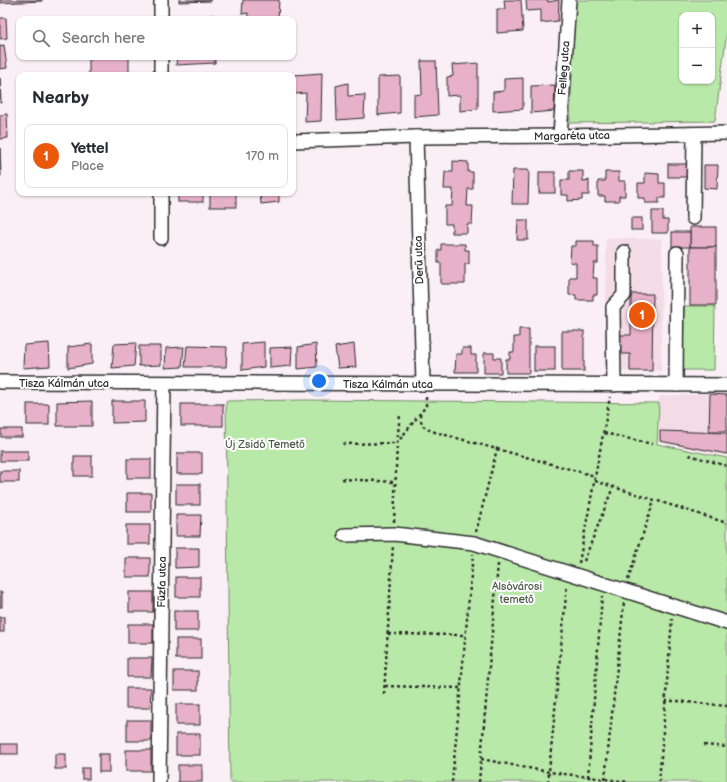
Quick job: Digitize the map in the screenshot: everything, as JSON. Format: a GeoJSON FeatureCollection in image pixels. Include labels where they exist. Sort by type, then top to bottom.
{"type":"FeatureCollection","features":[{"type":"Feature","properties":{"kind":"street"},"geometry":{"type":"LineString","coordinates":[[161,0],[161,16]]}},
{"type":"Feature","properties":{"kind":"street","name":"Felleg utca"},"geometry":{"type":"LineString","coordinates":[[560,136],[569,0]]}},
{"type":"Feature","properties":{"kind":"street"},"geometry":{"type":"LineString","coordinates":[[161,60],[161,72]]}},
{"type":"Feature","properties":{"kind":"street"},"geometry":{"type":"LineString","coordinates":[[693,218],[694,134]]}},
{"type":"Feature","properties":{"kind":"street","name":"Margaréta utca"},"geometry":{"type":"LineString","coordinates":[[296,141],[416,137],[727,134]]}},
{"type":"Feature","properties":{"kind":"street","name":"Derű utca"},"geometry":{"type":"LineString","coordinates":[[416,137],[423,384]]}},
{"type":"Feature","properties":{"kind":"street"},"geometry":{"type":"LineString","coordinates":[[161,196],[162,238]]}},
{"type":"Feature","properties":{"kind":"street"},"geometry":{"type":"LineString","coordinates":[[612,385],[613,307],[624,295],[624,252]]}},
{"type":"Feature","properties":{"kind":"street"},"geometry":{"type":"LineString","coordinates":[[676,385],[677,253]]}},
{"type":"Feature","properties":{"kind":"street","name":"Tisza Kálmán utca"},"geometry":{"type":"LineString","coordinates":[[0,382],[727,385]]}},
{"type":"Feature","properties":{"kind":"street","name":"Fűzfa utca"},"geometry":{"type":"LineString","coordinates":[[160,782],[164,383]]}},
{"type":"Feature","properties":{"kind":"street"},"geometry":{"type":"LineString","coordinates":[[345,535],[394,534],[474,544],[727,623]]}},
{"type":"Feature","properties":{"kind":"path"},"geometry":{"type":"LineString","coordinates":[[548,782],[572,574],[594,481],[612,385]]}},
{"type":"Feature","properties":{"kind":"path"},"geometry":{"type":"LineString","coordinates":[[420,413],[421,423],[426,429],[595,476]]}},
{"type":"Feature","properties":{"kind":"path"},"geometry":{"type":"LineString","coordinates":[[343,444],[396,443],[400,415]]}},
{"type":"Feature","properties":{"kind":"path"},"geometry":{"type":"LineString","coordinates":[[604,432],[652,444]]}},
{"type":"Feature","properties":{"kind":"path"},"geometry":{"type":"LineString","coordinates":[[452,782],[474,544],[498,445]]}},
{"type":"Feature","properties":{"kind":"path"},"geometry":{"type":"LineString","coordinates":[[689,455],[727,466]]}},
{"type":"Feature","properties":{"kind":"path"},"geometry":{"type":"LineString","coordinates":[[342,479],[395,482]]}},
{"type":"Feature","properties":{"kind":"path"},"geometry":{"type":"LineString","coordinates":[[594,481],[727,523]]}},
{"type":"Feature","properties":{"kind":"path"},"geometry":{"type":"LineString","coordinates":[[584,561],[613,487]]}},
{"type":"Feature","properties":{"kind":"path"},"geometry":{"type":"LineString","coordinates":[[605,779],[625,591],[654,500]]}},
{"type":"Feature","properties":{"kind":"path"},"geometry":{"type":"LineString","coordinates":[[479,782],[499,551]]}},
{"type":"Feature","properties":{"kind":"path"},"geometry":{"type":"LineString","coordinates":[[588,777],[604,584]]}},
{"type":"Feature","properties":{"kind":"path"},"geometry":{"type":"LineString","coordinates":[[659,782],[672,606]]}},
{"type":"Feature","properties":{"kind":"path"},"geometry":{"type":"LineString","coordinates":[[388,634],[465,635]]}},
{"type":"Feature","properties":{"kind":"path"},"geometry":{"type":"LineString","coordinates":[[385,686],[461,688]]}},
{"type":"Feature","properties":{"kind":"path"},"geometry":{"type":"LineString","coordinates":[[665,701],[727,706]]}},
{"type":"Feature","properties":{"kind":"path"},"geometry":{"type":"LineString","coordinates":[[704,745],[727,747]]}},
{"type":"Feature","properties":{"kind":"path"},"geometry":{"type":"LineString","coordinates":[[481,759],[549,772],[629,782]]}},
{"type":"Feature","properties":{"kind":"shaded area"},"geometry":{"type":"Polygon","coordinates":[[[606,238],[662,239],[661,371],[605,371],[606,238]]]}},
{"type":"Feature","properties":{"kind":"shaded area"},"geometry":{"type":"Polygon","coordinates":[[[727,394],[727,456],[659,442],[659,396],[727,394]]]}},
{"type":"Feature","properties":{"kind":"green space"},"geometry":{"type":"Polygon","coordinates":[[[575,0],[727,0],[727,31],[715,121],[570,123],[575,0]]]}},
{"type":"Feature","properties":{"kind":"green space"},"geometry":{"type":"Polygon","coordinates":[[[684,306],[715,306],[714,370],[683,370],[684,306]]]}},
{"type":"Feature","properties":{"kind":"green space","name":"Alsóvárosi temető"},"geometry":{"type":"Polygon","coordinates":[[[305,400],[659,403],[657,444],[727,458],[727,782],[230,782],[226,401],[305,400]]]}},
{"type":"Feature","properties":{"kind":"building"},"geometry":{"type":"Polygon","coordinates":[[[0,0],[42,0],[42,1],[0,3],[0,0]]]}},
{"type":"Feature","properties":{"kind":"building"},"geometry":{"type":"Polygon","coordinates":[[[179,0],[211,0],[211,1],[179,2],[179,0]]]}},
{"type":"Feature","properties":{"kind":"building"},"geometry":{"type":"Polygon","coordinates":[[[243,0],[279,0],[278,16],[248,16],[248,13],[242,14],[243,0]]]}},
{"type":"Feature","properties":{"kind":"building"},"geometry":{"type":"Polygon","coordinates":[[[504,0],[521,0],[523,31],[497,33],[497,9],[505,9],[504,0]]]}},
{"type":"Feature","properties":{"kind":"building"},"geometry":{"type":"Polygon","coordinates":[[[526,0],[548,0],[548,2],[559,0],[558,21],[541,23],[541,10],[527,11],[526,0]]]}},
{"type":"Feature","properties":{"kind":"building"},"geometry":{"type":"Polygon","coordinates":[[[0,18],[6,18],[7,38],[0,39],[0,18]]]}},
{"type":"Feature","properties":{"kind":"building"},"geometry":{"type":"Polygon","coordinates":[[[4,45],[7,68],[0,69],[0,46],[4,45]]]}},
{"type":"Feature","properties":{"kind":"building"},"geometry":{"type":"Polygon","coordinates":[[[89,60],[129,60],[129,72],[89,72],[89,60]]]}},
{"type":"Feature","properties":{"kind":"building"},"geometry":{"type":"Polygon","coordinates":[[[177,60],[215,60],[215,63],[176,65],[177,60]]]}},
{"type":"Feature","properties":{"kind":"building"},"geometry":{"type":"Polygon","coordinates":[[[421,61],[436,61],[438,115],[414,117],[414,95],[422,94],[421,61]]]}},
{"type":"Feature","properties":{"kind":"building"},"geometry":{"type":"Polygon","coordinates":[[[478,63],[478,109],[460,111],[460,95],[447,96],[447,77],[453,76],[452,65],[478,63]]]}},
{"type":"Feature","properties":{"kind":"building"},"geometry":{"type":"Polygon","coordinates":[[[322,73],[321,121],[305,122],[306,93],[296,94],[296,75],[322,73]]]}},
{"type":"Feature","properties":{"kind":"building"},"geometry":{"type":"Polygon","coordinates":[[[400,76],[400,113],[378,115],[378,77],[400,76]]]}},
{"type":"Feature","properties":{"kind":"building"},"geometry":{"type":"Polygon","coordinates":[[[0,78],[1,103],[0,103],[0,78]]]}},
{"type":"Feature","properties":{"kind":"building"},"geometry":{"type":"Polygon","coordinates":[[[523,78],[523,109],[493,111],[493,92],[504,91],[504,79],[523,78]]]}},
{"type":"Feature","properties":{"kind":"building"},"geometry":{"type":"Polygon","coordinates":[[[348,83],[348,96],[365,95],[364,118],[337,120],[336,86],[348,83]]]}},
{"type":"Feature","properties":{"kind":"building"},"geometry":{"type":"Polygon","coordinates":[[[555,85],[554,111],[531,113],[531,86],[555,85]]]}},
{"type":"Feature","properties":{"kind":"building"},"geometry":{"type":"Polygon","coordinates":[[[7,114],[8,138],[0,139],[0,115],[7,114]]]}},
{"type":"Feature","properties":{"kind":"building"},"geometry":{"type":"Polygon","coordinates":[[[0,148],[1,176],[0,176],[0,148]]]}},
{"type":"Feature","properties":{"kind":"building"},"geometry":{"type":"Polygon","coordinates":[[[453,161],[468,162],[468,172],[473,172],[473,189],[468,189],[467,206],[473,206],[472,224],[467,224],[467,233],[452,233],[452,224],[445,224],[445,206],[452,206],[453,189],[444,189],[445,172],[453,172],[453,161]]]}},
{"type":"Feature","properties":{"kind":"building"},"geometry":{"type":"Polygon","coordinates":[[[668,164],[687,164],[687,177],[668,177],[668,164]]]}},
{"type":"Feature","properties":{"kind":"building"},"geometry":{"type":"Polygon","coordinates":[[[704,165],[718,165],[717,189],[704,188],[704,165]]]}},
{"type":"Feature","properties":{"kind":"building"},"geometry":{"type":"Polygon","coordinates":[[[513,170],[529,170],[528,204],[512,204],[513,170]]]}},
{"type":"Feature","properties":{"kind":"building"},"geometry":{"type":"Polygon","coordinates":[[[569,171],[583,171],[583,181],[589,180],[589,195],[582,195],[582,200],[568,201],[568,195],[561,195],[561,180],[569,180],[569,171]]]}},
{"type":"Feature","properties":{"kind":"building"},"geometry":{"type":"Polygon","coordinates":[[[539,172],[555,172],[555,193],[539,193],[539,172]]]}},
{"type":"Feature","properties":{"kind":"building"},"geometry":{"type":"Polygon","coordinates":[[[605,172],[619,172],[619,181],[625,181],[625,196],[619,196],[619,201],[605,201],[605,196],[598,196],[598,181],[605,181],[605,172]]]}},
{"type":"Feature","properties":{"kind":"building"},"geometry":{"type":"Polygon","coordinates":[[[645,173],[659,174],[659,183],[665,183],[665,198],[659,198],[659,203],[645,203],[645,198],[638,198],[638,183],[645,183],[645,173]]]}},
{"type":"Feature","properties":{"kind":"building"},"geometry":{"type":"Polygon","coordinates":[[[178,196],[203,196],[203,202],[178,202],[178,196]]]}},
{"type":"Feature","properties":{"kind":"building"},"geometry":{"type":"Polygon","coordinates":[[[210,196],[236,196],[236,207],[210,207],[210,196]]]}},
{"type":"Feature","properties":{"kind":"building"},"geometry":{"type":"Polygon","coordinates":[[[260,196],[279,196],[279,202],[261,204],[260,196]]]}},
{"type":"Feature","properties":{"kind":"building"},"geometry":{"type":"Polygon","coordinates":[[[652,211],[663,211],[663,220],[668,220],[668,233],[652,233],[652,211]]]}},
{"type":"Feature","properties":{"kind":"building"},"geometry":{"type":"Polygon","coordinates":[[[631,218],[642,218],[642,230],[631,230],[631,218]]]}},
{"type":"Feature","properties":{"kind":"building"},"geometry":{"type":"Polygon","coordinates":[[[518,220],[528,220],[528,240],[517,240],[518,220]]]}},
{"type":"Feature","properties":{"kind":"building"},"geometry":{"type":"Polygon","coordinates":[[[690,227],[716,227],[716,247],[690,247],[690,227]]]}},
{"type":"Feature","properties":{"kind":"building"},"geometry":{"type":"Polygon","coordinates":[[[672,232],[690,232],[690,247],[672,247],[672,232]]]}},
{"type":"Feature","properties":{"kind":"building"},"geometry":{"type":"Polygon","coordinates":[[[576,241],[594,241],[594,246],[598,246],[598,263],[594,263],[593,278],[597,278],[597,295],[593,295],[593,300],[576,300],[576,295],[569,295],[569,277],[576,277],[576,263],[570,262],[571,246],[576,246],[576,241]]]}},
{"type":"Feature","properties":{"kind":"building"},"geometry":{"type":"Polygon","coordinates":[[[441,244],[465,244],[465,250],[469,250],[469,264],[465,264],[465,284],[441,284],[441,263],[438,263],[438,250],[441,250],[441,244]]]}},
{"type":"Feature","properties":{"kind":"building"},"geometry":{"type":"Polygon","coordinates":[[[690,247],[716,247],[716,305],[690,305],[690,247]]]}},
{"type":"Feature","properties":{"kind":"building"},"geometry":{"type":"Polygon","coordinates":[[[631,294],[653,294],[652,371],[630,371],[630,354],[618,354],[618,335],[631,335],[631,294]]]}},
{"type":"Feature","properties":{"kind":"building"},"geometry":{"type":"Polygon","coordinates":[[[519,329],[529,329],[529,373],[506,373],[506,359],[510,359],[510,352],[514,352],[514,337],[519,337],[519,329]]]}},
{"type":"Feature","properties":{"kind":"building"},"geometry":{"type":"Polygon","coordinates":[[[562,331],[584,331],[584,371],[562,371],[562,331]]]}},
{"type":"Feature","properties":{"kind":"building"},"geometry":{"type":"Polygon","coordinates":[[[264,342],[264,367],[242,370],[242,344],[264,342]]]}},
{"type":"Feature","properties":{"kind":"building"},"geometry":{"type":"Polygon","coordinates":[[[49,343],[50,366],[23,368],[24,345],[49,343]]]}},
{"type":"Feature","properties":{"kind":"building"},"geometry":{"type":"Polygon","coordinates":[[[136,343],[134,366],[112,368],[114,344],[136,343]]]}},
{"type":"Feature","properties":{"kind":"building"},"geometry":{"type":"Polygon","coordinates":[[[92,344],[92,364],[68,368],[68,347],[92,344]]]}},
{"type":"Feature","properties":{"kind":"building"},"geometry":{"type":"Polygon","coordinates":[[[316,344],[317,367],[298,369],[298,347],[316,344]]]}},
{"type":"Feature","properties":{"kind":"building"},"geometry":{"type":"Polygon","coordinates":[[[354,344],[356,367],[338,368],[335,347],[354,344]]]}},
{"type":"Feature","properties":{"kind":"building"},"geometry":{"type":"Polygon","coordinates":[[[139,346],[161,346],[161,365],[139,366],[139,346]]]}},
{"type":"Feature","properties":{"kind":"building"},"geometry":{"type":"Polygon","coordinates":[[[187,346],[227,347],[226,367],[185,367],[187,346]]]}},
{"type":"Feature","properties":{"kind":"building"},"geometry":{"type":"Polygon","coordinates":[[[534,346],[555,346],[555,371],[534,371],[534,346]]]}},
{"type":"Feature","properties":{"kind":"building"},"geometry":{"type":"Polygon","coordinates":[[[184,347],[182,367],[165,368],[166,348],[184,347]]]}},
{"type":"Feature","properties":{"kind":"building"},"geometry":{"type":"Polygon","coordinates":[[[292,347],[291,366],[270,368],[270,348],[292,347]]]}},
{"type":"Feature","properties":{"kind":"building"},"geometry":{"type":"Polygon","coordinates":[[[462,348],[471,348],[471,355],[476,355],[476,372],[455,372],[456,354],[462,354],[462,348]]]}},
{"type":"Feature","properties":{"kind":"building"},"geometry":{"type":"Polygon","coordinates":[[[484,353],[494,353],[494,358],[501,358],[501,373],[484,373],[484,353]]]}},
{"type":"Feature","properties":{"kind":"building"},"geometry":{"type":"Polygon","coordinates":[[[710,394],[727,395],[727,431],[709,431],[710,394]]]}},
{"type":"Feature","properties":{"kind":"building"},"geometry":{"type":"Polygon","coordinates":[[[92,401],[92,426],[57,426],[57,402],[92,401]]]}},
{"type":"Feature","properties":{"kind":"building"},"geometry":{"type":"Polygon","coordinates":[[[112,401],[145,401],[145,422],[112,423],[112,401]]]}},
{"type":"Feature","properties":{"kind":"building"},"geometry":{"type":"Polygon","coordinates":[[[27,404],[49,404],[49,425],[27,425],[27,404]]]}},
{"type":"Feature","properties":{"kind":"building"},"geometry":{"type":"Polygon","coordinates":[[[181,404],[223,404],[223,426],[181,426],[181,404]]]}},
{"type":"Feature","properties":{"kind":"building"},"geometry":{"type":"Polygon","coordinates":[[[1,429],[22,429],[22,437],[1,437],[1,429]]]}},
{"type":"Feature","properties":{"kind":"building"},"geometry":{"type":"Polygon","coordinates":[[[660,431],[727,433],[727,454],[660,441],[660,431]]]}},
{"type":"Feature","properties":{"kind":"building"},"geometry":{"type":"Polygon","coordinates":[[[0,451],[28,451],[28,461],[0,461],[0,451]]]}},
{"type":"Feature","properties":{"kind":"building"},"geometry":{"type":"Polygon","coordinates":[[[177,453],[202,453],[202,474],[177,474],[177,453]]]}},
{"type":"Feature","properties":{"kind":"building"},"geometry":{"type":"Polygon","coordinates":[[[74,456],[92,456],[92,476],[74,476],[74,456]]]}},
{"type":"Feature","properties":{"kind":"building"},"geometry":{"type":"Polygon","coordinates":[[[127,459],[151,459],[151,478],[127,478],[127,459]]]}},
{"type":"Feature","properties":{"kind":"building"},"geometry":{"type":"Polygon","coordinates":[[[0,471],[19,471],[19,482],[0,482],[0,471]]]}},
{"type":"Feature","properties":{"kind":"building"},"geometry":{"type":"Polygon","coordinates":[[[176,484],[200,484],[200,505],[176,505],[176,484]]]}},
{"type":"Feature","properties":{"kind":"building"},"geometry":{"type":"Polygon","coordinates":[[[127,493],[151,493],[151,512],[127,512],[127,493]]]}},
{"type":"Feature","properties":{"kind":"building"},"geometry":{"type":"Polygon","coordinates":[[[176,515],[201,515],[200,536],[176,536],[176,515]]]}},
{"type":"Feature","properties":{"kind":"building"},"geometry":{"type":"Polygon","coordinates":[[[126,525],[150,525],[150,544],[126,544],[126,525]]]}},
{"type":"Feature","properties":{"kind":"building"},"geometry":{"type":"Polygon","coordinates":[[[175,548],[199,548],[199,567],[175,568],[175,548]]]}},
{"type":"Feature","properties":{"kind":"building"},"geometry":{"type":"Polygon","coordinates":[[[126,558],[150,558],[150,577],[126,577],[126,558]]]}},
{"type":"Feature","properties":{"kind":"building"},"geometry":{"type":"Polygon","coordinates":[[[176,577],[200,577],[200,597],[176,597],[176,577]]]}},
{"type":"Feature","properties":{"kind":"building"},"geometry":{"type":"Polygon","coordinates":[[[0,592],[2,592],[2,607],[0,607],[0,592]]]}},
{"type":"Feature","properties":{"kind":"building"},"geometry":{"type":"Polygon","coordinates":[[[129,592],[153,592],[153,612],[129,612],[129,592]]]}},
{"type":"Feature","properties":{"kind":"building"},"geometry":{"type":"Polygon","coordinates":[[[174,611],[198,611],[198,631],[174,631],[174,611]]]}},
{"type":"Feature","properties":{"kind":"building"},"geometry":{"type":"Polygon","coordinates":[[[0,617],[4,617],[4,632],[0,632],[0,617]]]}},
{"type":"Feature","properties":{"kind":"building"},"geometry":{"type":"Polygon","coordinates":[[[128,624],[153,624],[153,643],[128,643],[128,624]]]}},
{"type":"Feature","properties":{"kind":"building"},"geometry":{"type":"Polygon","coordinates":[[[176,639],[201,639],[201,659],[176,659],[176,639]]]}},
{"type":"Feature","properties":{"kind":"building"},"geometry":{"type":"Polygon","coordinates":[[[127,658],[152,658],[151,677],[127,677],[127,658]]]}},
{"type":"Feature","properties":{"kind":"building"},"geometry":{"type":"Polygon","coordinates":[[[174,671],[198,671],[198,690],[174,690],[174,671]]]}},
{"type":"Feature","properties":{"kind":"building"},"geometry":{"type":"Polygon","coordinates":[[[126,688],[151,688],[150,708],[126,708],[126,688]]]}},
{"type":"Feature","properties":{"kind":"building"},"geometry":{"type":"Polygon","coordinates":[[[176,704],[200,704],[200,725],[176,725],[176,704]]]}},
{"type":"Feature","properties":{"kind":"building"},"geometry":{"type":"Polygon","coordinates":[[[127,720],[151,720],[151,741],[127,741],[127,720]]]}},
{"type":"Feature","properties":{"kind":"building"},"geometry":{"type":"Polygon","coordinates":[[[176,734],[200,734],[200,755],[176,755],[176,734]]]}},
{"type":"Feature","properties":{"kind":"building"},"geometry":{"type":"Polygon","coordinates":[[[1,744],[18,744],[18,754],[1,754],[1,744]]]}},
{"type":"Feature","properties":{"kind":"building"},"geometry":{"type":"Polygon","coordinates":[[[126,750],[151,750],[151,771],[126,771],[126,750]]]}},
{"type":"Feature","properties":{"kind":"building"},"geometry":{"type":"Polygon","coordinates":[[[55,754],[66,754],[66,769],[55,769],[55,754]]]}},
{"type":"Feature","properties":{"kind":"building"},"geometry":{"type":"Polygon","coordinates":[[[99,754],[109,754],[109,772],[99,772],[99,754]]]}},
{"type":"Feature","properties":{"kind":"building"},"geometry":{"type":"Polygon","coordinates":[[[178,765],[202,765],[202,782],[178,782],[178,765]]]}},
{"type":"Feature","properties":{"kind":"building"},"geometry":{"type":"Polygon","coordinates":[[[82,768],[89,768],[89,779],[82,779],[82,768]]]}},
{"type":"Feature","properties":{"kind":"place","name":"Yettel"},"geometry":{"type":"Point","coordinates":[642,315]}},
{"type":"Feature","properties":{"kind":"park label","name":"Új Zsidó Temető"},"geometry":{"type":"Point","coordinates":[265,444]}}]}
